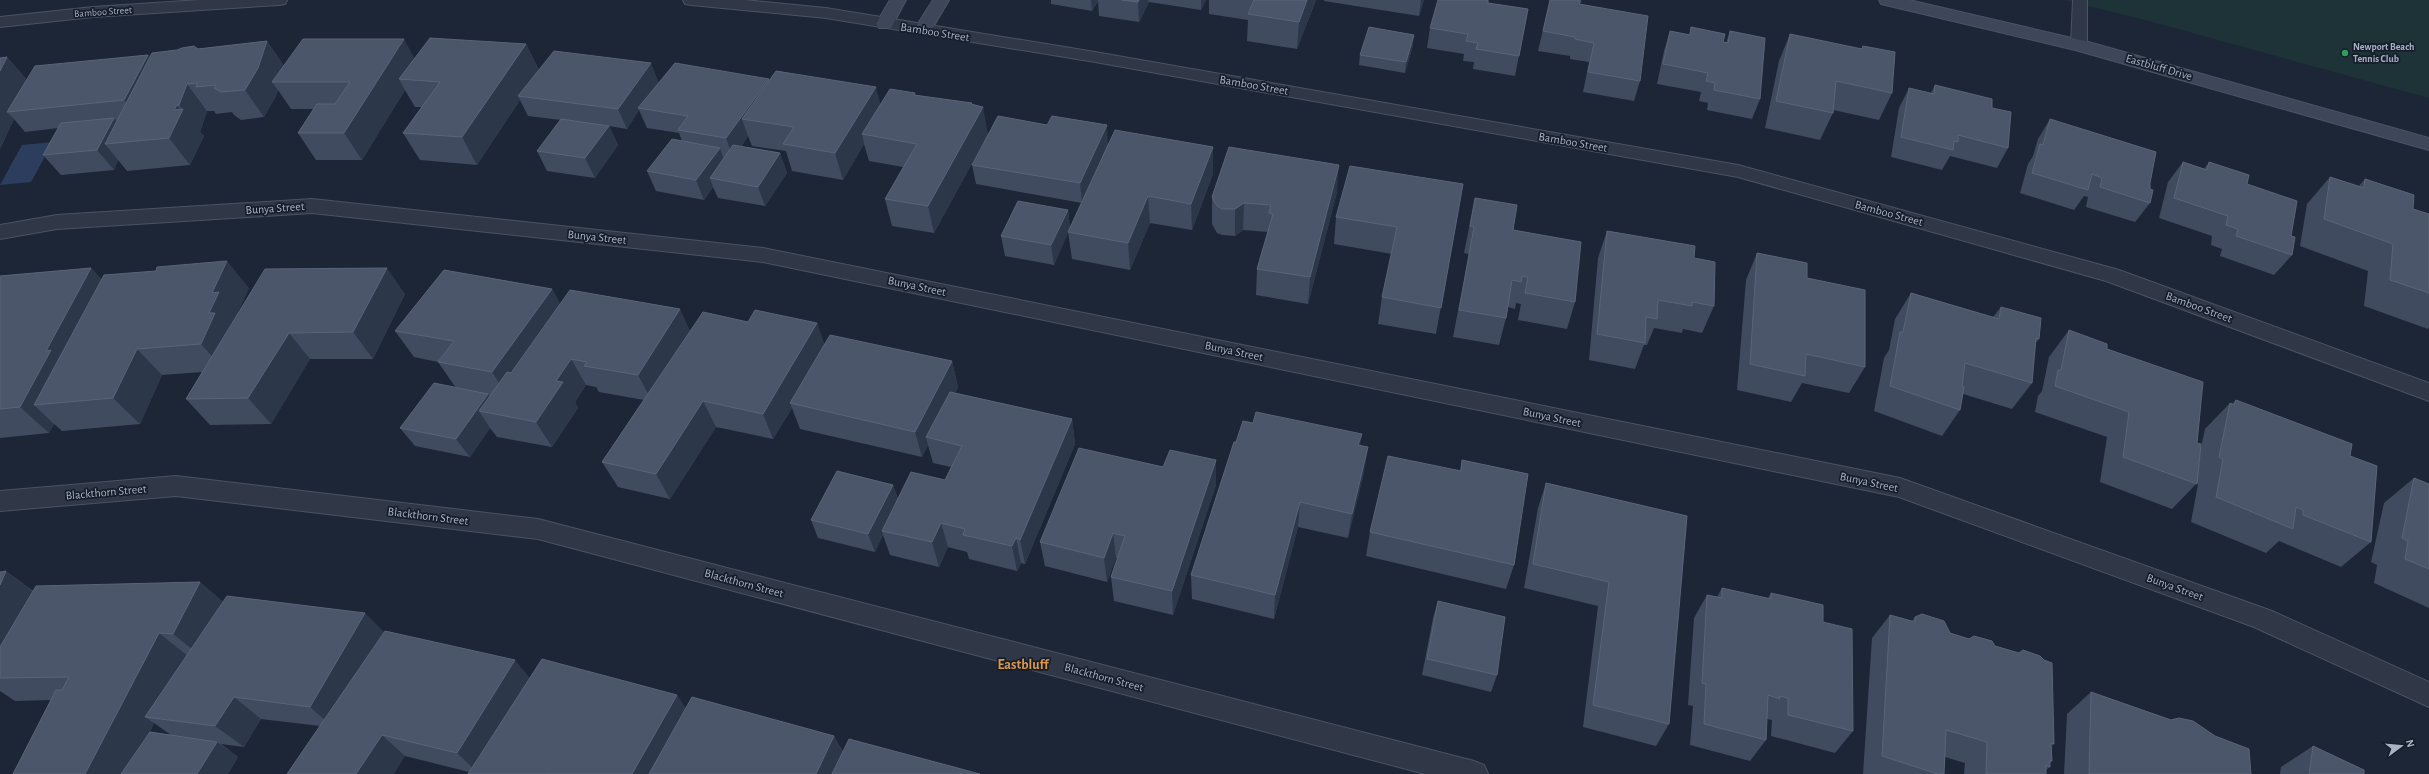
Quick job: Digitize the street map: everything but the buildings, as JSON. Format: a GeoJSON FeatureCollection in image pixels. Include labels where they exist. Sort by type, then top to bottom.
{"type":"FeatureCollection","features":[{"type":"Feature","properties":{"kind":"main road"},"geometry":{"type":"LineString","coordinates":[[885,24],[898,0]]}},
{"type":"Feature","properties":{"kind":"main road"},"geometry":{"type":"LineString","coordinates":[[923,30],[941,0]]}},
{"type":"Feature","properties":{"kind":"main road","name":"Eastbluff Drive"},"geometry":{"type":"LineString","coordinates":[[1886,0],[2079,45],[2429,144]]}},
{"type":"Feature","properties":{"kind":"street","name":"Bamboo Street"},"geometry":{"type":"LineString","coordinates":[[0,22],[93,12],[279,0]]}},
{"type":"Feature","properties":{"kind":"street","name":"Bamboo Street"},"geometry":{"type":"LineString","coordinates":[[691,0],[826,13],[885,24],[1095,57],[1738,171],[2112,275],[2429,392]]}},
{"type":"Feature","properties":{"kind":"street","name":"Bunya Street"},"geometry":{"type":"LineString","coordinates":[[0,232],[56,222],[312,206],[763,255],[1900,488],[2263,619],[2429,695]]}},
{"type":"Feature","properties":{"kind":"street","name":"Blackthorn Street"},"geometry":{"type":"LineString","coordinates":[[0,501],[176,486],[538,529],[1474,774]]}},
{"type":"Feature","properties":{"kind":"lane"},"geometry":{"type":"LineString","coordinates":[[2079,45],[2080,0]]}},
{"type":"Feature","properties":{"kind":"green space","name":"Newport Beach Tennis Club"},"geometry":{"type":"Polygon","coordinates":[[[2064,0],[2429,0],[2429,98],[2138,18],[2064,0]]]}},
{"type":"Feature","properties":{"kind":"water"},"geometry":{"type":"Polygon","coordinates":[[[53,142],[31,182],[0,185],[22,145],[53,142]]]}},
{"type":"Feature","properties":{"kind":"place","name":"Newport Beach Tennis Club"},"geometry":{"type":"Point","coordinates":[2345,53]}},
{"type":"Feature","properties":{"kind":"district","name":"Eastbluff"},"geometry":{"type":"Point","coordinates":[1023,665]}}]}
